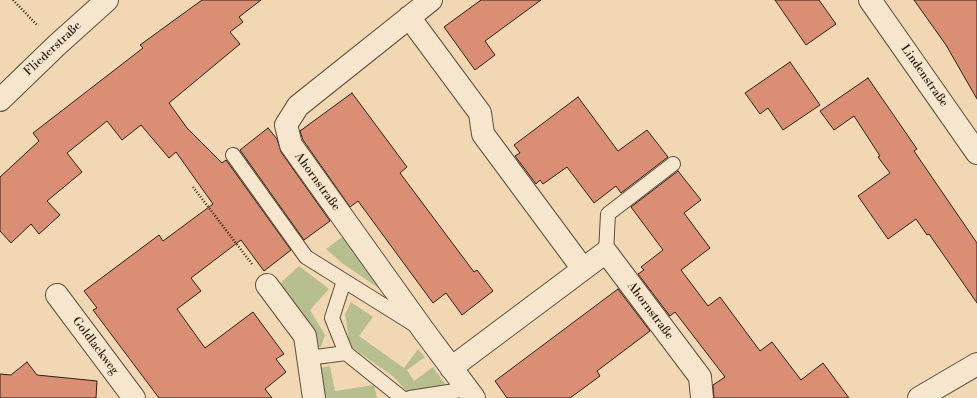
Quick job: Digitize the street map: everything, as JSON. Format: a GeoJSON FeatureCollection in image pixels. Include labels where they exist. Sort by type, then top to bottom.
{"type":"FeatureCollection","features":[{"type":"Feature","properties":{"kind":"street","name":"Fliederstraße"},"geometry":{"type":"LineString","coordinates":[[0,100],[57,45],[107,0]]}},
{"type":"Feature","properties":{"kind":"street","name":"Ahornstraße"},"geometry":{"type":"LineString","coordinates":[[431,0],[298,106],[286,125],[291,145],[471,394]]}},
{"type":"Feature","properties":{"kind":"street","name":"Lindenstraße"},"geometry":{"type":"LineString","coordinates":[[870,0],[977,153]]}},
{"type":"Feature","properties":{"kind":"street"},"geometry":{"type":"LineString","coordinates":[[409,17],[480,113],[483,134],[583,269]]}},
{"type":"Feature","properties":{"kind":"street","name":"Ahornstraße"},"geometry":{"type":"LineString","coordinates":[[606,252],[700,377],[702,398]]}},
{"type":"Feature","properties":{"kind":"street"},"geometry":{"type":"LineString","coordinates":[[451,368],[606,252]]}},
{"type":"Feature","properties":{"kind":"street"},"geometry":{"type":"LineString","coordinates":[[267,285],[305,336],[314,398]]}},
{"type":"Feature","properties":{"kind":"street","name":"Goldlackweg"},"geometry":{"type":"LineString","coordinates":[[57,295],[134,398]]}},
{"type":"Feature","properties":{"kind":"street"},"geometry":{"type":"LineString","coordinates":[[919,398],[977,364]]}},
{"type":"Feature","properties":{"kind":"lane"},"geometry":{"type":"LineString","coordinates":[[233,155],[306,258],[424,331]]}},
{"type":"Feature","properties":{"kind":"lane"},"geometry":{"type":"LineString","coordinates":[[606,252],[608,214],[673,164]]}},
{"type":"Feature","properties":{"kind":"lane"},"geometry":{"type":"LineString","coordinates":[[344,281],[332,318],[346,353],[402,398]]}},
{"type":"Feature","properties":{"kind":"lane"},"geometry":{"type":"LineString","coordinates":[[308,358],[346,353]]}},
{"type":"Feature","properties":{"kind":"lane"},"geometry":{"type":"LineString","coordinates":[[410,398],[471,394]]}},
{"type":"Feature","properties":{"kind":"path"},"geometry":{"type":"LineString","coordinates":[[13,0],[57,45]]}},
{"type":"Feature","properties":{"kind":"path"},"geometry":{"type":"LineString","coordinates":[[193,187],[267,285]]}},
{"type":"Feature","properties":{"kind":"green space"},"geometry":{"type":"Polygon","coordinates":[[[348,233],[384,282],[377,287],[342,263],[326,249],[348,233]]]}},
{"type":"Feature","properties":{"kind":"green space"},"geometry":{"type":"Polygon","coordinates":[[[299,266],[329,289],[310,310],[325,335],[321,347],[317,347],[276,287],[299,266]]]}},
{"type":"Feature","properties":{"kind":"green space"},"geometry":{"type":"Polygon","coordinates":[[[351,302],[373,317],[359,336],[404,368],[418,349],[425,357],[407,370],[414,381],[433,367],[448,388],[409,394],[394,377],[350,346],[345,314],[351,302]]]}},
{"type":"Feature","properties":{"kind":"green space"},"geometry":{"type":"Polygon","coordinates":[[[330,366],[335,391],[374,385],[377,398],[324,398],[320,368],[330,366]]]}},
{"type":"Feature","properties":{"kind":"building"},"geometry":{"type":"Polygon","coordinates":[[[202,0],[261,0],[239,17],[243,22],[230,32],[240,44],[169,103],[187,128],[222,163],[226,160],[291,250],[264,271],[241,240],[191,278],[201,291],[177,309],[205,348],[253,312],[284,354],[276,359],[286,372],[265,389],[272,398],[159,398],[93,310],[97,308],[84,291],[159,235],[163,241],[213,204],[176,152],[169,158],[141,125],[122,140],[107,121],[67,153],[82,172],[47,201],[60,215],[39,234],[31,224],[11,243],[0,231],[0,177],[39,141],[33,133],[143,48],[140,45],[202,0]]]}},
{"type":"Feature","properties":{"kind":"building"},"geometry":{"type":"Polygon","coordinates":[[[481,0],[541,0],[485,41],[495,55],[475,70],[444,27],[481,0]]]}},
{"type":"Feature","properties":{"kind":"building"},"geometry":{"type":"Polygon","coordinates":[[[775,0],[819,0],[836,24],[806,45],[775,0]]]}},
{"type":"Feature","properties":{"kind":"building"},"geometry":{"type":"Polygon","coordinates":[[[914,0],[977,0],[977,99],[946,45],[914,0]]]}},
{"type":"Feature","properties":{"kind":"building"},"geometry":{"type":"Polygon","coordinates":[[[790,62],[820,105],[783,130],[768,108],[760,114],[745,93],[790,62]]]}},
{"type":"Feature","properties":{"kind":"building"},"geometry":{"type":"Polygon","coordinates":[[[868,78],[917,149],[914,151],[977,243],[977,303],[929,234],[927,235],[916,219],[888,239],[858,196],[890,173],[878,157],[880,156],[854,116],[834,130],[820,111],[868,78]]]}},
{"type":"Feature","properties":{"kind":"building"},"geometry":{"type":"Polygon","coordinates":[[[352,93],[407,167],[400,173],[474,272],[477,270],[493,291],[462,315],[446,293],[433,303],[358,201],[350,207],[303,140],[300,131],[352,93]]]}},
{"type":"Feature","properties":{"kind":"building"},"geometry":{"type":"Polygon","coordinates":[[[578,97],[618,151],[647,130],[668,157],[621,193],[616,186],[594,203],[567,167],[543,184],[540,180],[536,184],[515,156],[520,153],[514,145],[578,97]]]}},
{"type":"Feature","properties":{"kind":"building"},"geometry":{"type":"Polygon","coordinates":[[[268,128],[277,139],[281,152],[330,221],[304,240],[240,150],[268,128]]]}},
{"type":"Feature","properties":{"kind":"building"},"geometry":{"type":"Polygon","coordinates":[[[678,171],[701,200],[684,213],[710,248],[681,270],[708,306],[720,297],[760,351],[772,342],[801,380],[823,363],[849,398],[714,398],[713,385],[725,377],[675,312],[670,316],[638,274],[644,270],[641,267],[663,250],[631,207],[678,171]]]}},
{"type":"Feature","properties":{"kind":"building"},"geometry":{"type":"Polygon","coordinates":[[[618,289],[650,331],[597,371],[600,376],[570,398],[507,398],[495,381],[618,289]]]}},
{"type":"Feature","properties":{"kind":"building"},"geometry":{"type":"Polygon","coordinates":[[[27,362],[37,375],[97,381],[96,398],[0,398],[0,374],[11,375],[27,362]]]}}]}
